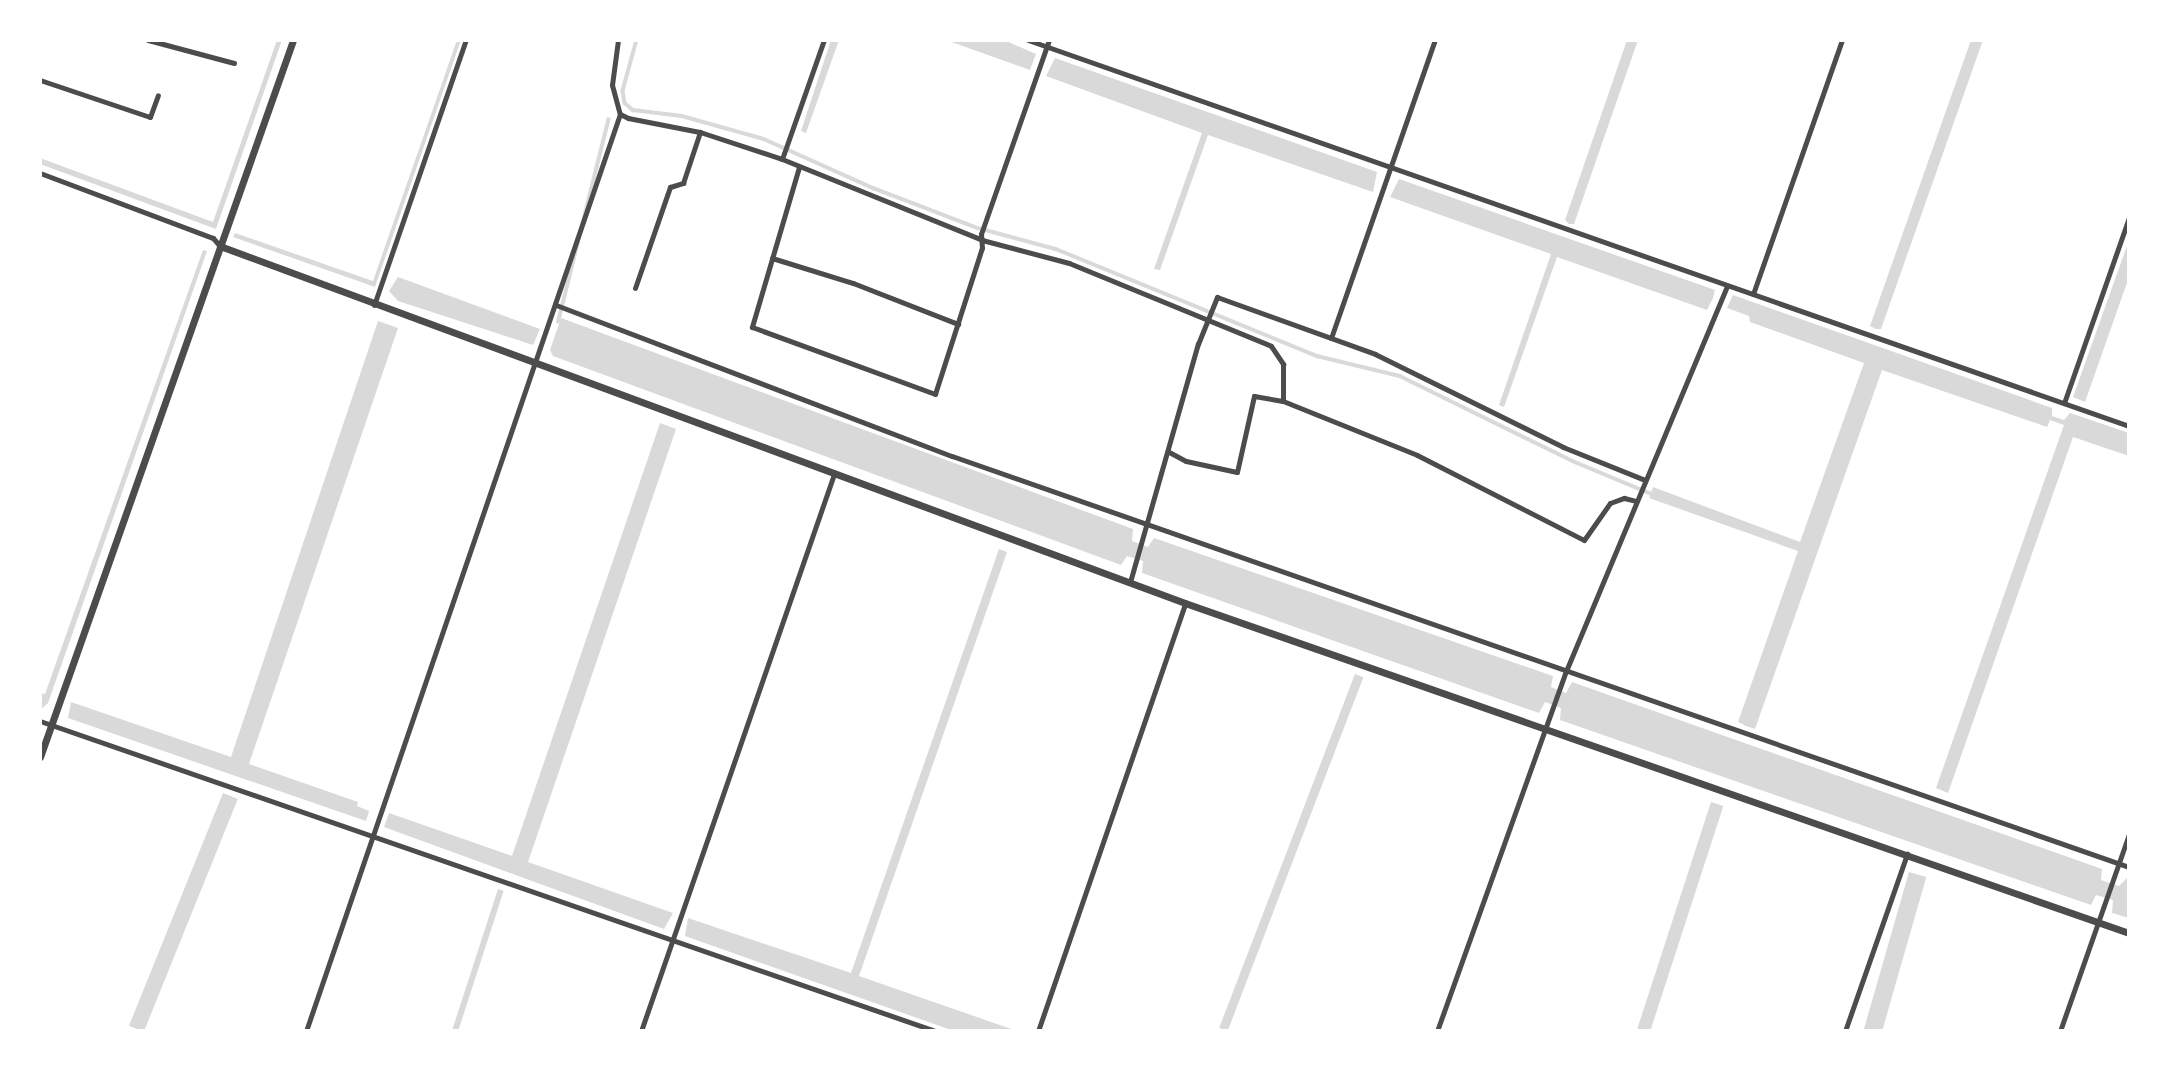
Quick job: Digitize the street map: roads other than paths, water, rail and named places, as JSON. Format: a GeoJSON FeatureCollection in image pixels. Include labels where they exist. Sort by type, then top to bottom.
{"type":"FeatureCollection","features":[{"type":"Feature","properties":{"kind":"street"},"geometry":{"type":"LineString","coordinates":[[148,40],[234,63]]}},
{"type":"Feature","properties":{"kind":"street"},"geometry":{"type":"LineString","coordinates":[[40,757],[293,40]]}},
{"type":"Feature","properties":{"kind":"street"},"geometry":{"type":"LineString","coordinates":[[374,305],[466,40]]}},
{"type":"Feature","properties":{"kind":"street"},"geometry":{"type":"LineString","coordinates":[[306,1031],[370,837],[536,365],[620,114],[612,85],[618,40]]}},
{"type":"Feature","properties":{"kind":"street"},"geometry":{"type":"LineString","coordinates":[[783,157],[824,40]]}},
{"type":"Feature","properties":{"kind":"street"},"geometry":{"type":"LineString","coordinates":[[1028,40],[1048,43],[1390,167],[2129,426]]}},
{"type":"Feature","properties":{"kind":"street"},"geometry":{"type":"LineString","coordinates":[[1331,338],[1435,40]]}},
{"type":"Feature","properties":{"kind":"street"},"geometry":{"type":"LineString","coordinates":[[1753,294],[1842,40]]}},
{"type":"Feature","properties":{"kind":"street"},"geometry":{"type":"LineString","coordinates":[[799,167],[752,327],[935,394],[958,324],[984,225],[1048,43]]}},
{"type":"Feature","properties":{"kind":"street"},"geometry":{"type":"LineString","coordinates":[[40,80],[149,117],[158,95]]}},
{"type":"Feature","properties":{"kind":"street"},"geometry":{"type":"LineString","coordinates":[[620,114],[700,132],[783,157],[799,167],[981,237],[1069,263],[1207,320],[1277,351],[1285,379],[1283,401]]}},
{"type":"Feature","properties":{"kind":"street"},"geometry":{"type":"LineString","coordinates":[[635,288],[670,187],[683,183],[700,132]]}},
{"type":"Feature","properties":{"kind":"street"},"geometry":{"type":"LineString","coordinates":[[40,173],[213,238],[219,246],[374,305],[1185,603],[2129,933]]}},
{"type":"Feature","properties":{"kind":"street"},"geometry":{"type":"LineString","coordinates":[[2064,403],[2129,217]]}},
{"type":"Feature","properties":{"kind":"street"},"geometry":{"type":"LineString","coordinates":[[772,258],[853,283],[958,324]]}},
{"type":"Feature","properties":{"kind":"street"},"geometry":{"type":"LineString","coordinates":[[1437,1031],[1566,671],[1727,286]]}},
{"type":"Feature","properties":{"kind":"street"},"geometry":{"type":"LineString","coordinates":[[1130,582],[1207,320],[1217,297],[1391,361],[1563,447],[1645,480]]}},
{"type":"Feature","properties":{"kind":"street"},"geometry":{"type":"LineString","coordinates":[[556,305],[952,456],[2129,867]]}},
{"type":"Feature","properties":{"kind":"street"},"geometry":{"type":"LineString","coordinates":[[1169,452],[1186,461],[1237,472],[1254,396],[1283,401],[1429,461],[1584,540],[1610,503],[1623,498],[1636,501]]}},
{"type":"Feature","properties":{"kind":"street"},"geometry":{"type":"LineString","coordinates":[[640,1031],[834,474]]}},
{"type":"Feature","properties":{"kind":"street"},"geometry":{"type":"LineString","coordinates":[[1038,1031],[1185,603]]}},
{"type":"Feature","properties":{"kind":"street"},"geometry":{"type":"LineString","coordinates":[[40,721],[936,1031]]}},
{"type":"Feature","properties":{"kind":"street"},"geometry":{"type":"LineString","coordinates":[[2060,1031],[2129,834]]}},
{"type":"Feature","properties":{"kind":"street"},"geometry":{"type":"LineString","coordinates":[[1845,1031],[1907,854]]}},
{"type":"Feature","properties":{"kind":"waterway"},"geometry":{"type":"LineString","coordinates":[[637,40],[623,91],[625,103],[633,110],[682,116],[764,139],[873,188],[978,228],[1056,249],[1317,356],[1400,376],[1575,462],[1652,494]]}}]}
